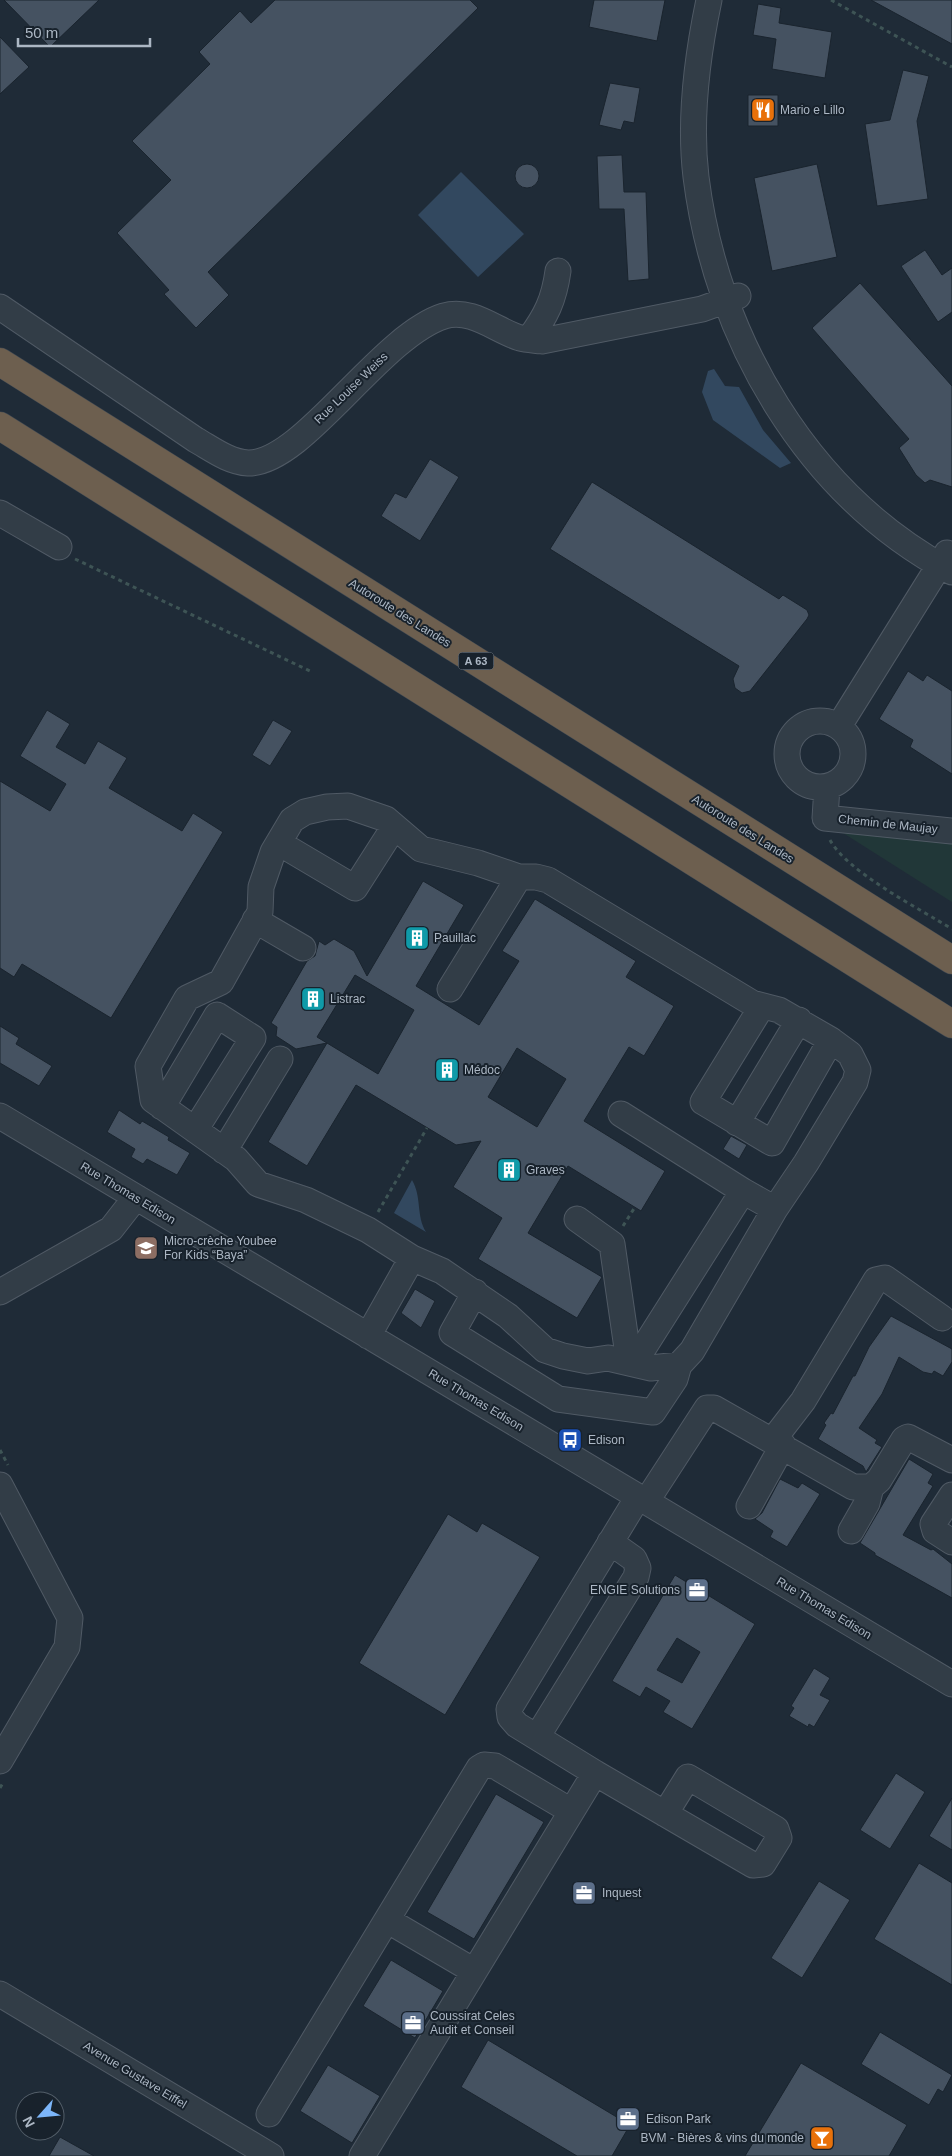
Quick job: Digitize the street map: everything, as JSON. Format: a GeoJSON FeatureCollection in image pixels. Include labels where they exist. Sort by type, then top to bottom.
{"type":"FeatureCollection","features":[{"type":"Feature","properties":{"kind":"highway"},"geometry":{"type":"LineString","coordinates":[[0,349],[134,435],[246,516]]}},
{"type":"Feature","properties":{"kind":"highway","name":"Autoroute des Landes"},"geometry":{"type":"LineString","coordinates":[[0,362],[952,960]]}},
{"type":"Feature","properties":{"kind":"highway"},"geometry":{"type":"LineString","coordinates":[[0,426],[952,1024]]}},
{"type":"Feature","properties":{"kind":"highway"},"geometry":{"type":"LineString","coordinates":[[0,443],[274,611],[404,679]]}},
{"type":"Feature","properties":{"kind":"street"},"geometry":{"type":"LineString","coordinates":[[709,0],[696,89],[694,130],[696,176],[706,236],[731,298],[756,369],[794,433],[854,501],[890,533],[948,562],[839,726]]}},
{"type":"Feature","properties":{"kind":"street"},"geometry":{"type":"LineString","coordinates":[[724,0],[717,30],[710,89],[710,144],[711,176],[731,298]]}},
{"type":"Feature","properties":{"kind":"street"},"geometry":{"type":"LineString","coordinates":[[529,339],[543,319],[555,294],[558,271]]}},
{"type":"Feature","properties":{"kind":"street","name":"Rue Louise Weiss"},"geometry":{"type":"LineString","coordinates":[[0,307],[196,440],[230,459],[248,462],[279,453],[300,437],[402,339],[444,316],[462,315],[482,320],[520,338],[542,341],[702,309],[731,298]]}},
{"type":"Feature","properties":{"kind":"street"},"geometry":{"type":"LineString","coordinates":[[0,514],[59,547]]}},
{"type":"Feature","properties":{"kind":"street"},"geometry":{"type":"LineString","coordinates":[[818,720],[829,721],[839,726],[847,734],[852,744],[854,755],[852,766],[846,776],[837,783],[827,787],[816,788],[796,778],[790,769],[787,758],[787,747],[795,733],[807,723],[818,720]]}},
{"type":"Feature","properties":{"kind":"street","name":"Chemin de Maujay"},"geometry":{"type":"LineString","coordinates":[[827,787],[825,818],[952,831]]}},
{"type":"Feature","properties":{"kind":"street"},"geometry":{"type":"LineString","coordinates":[[474,1292],[452,1333],[558,1399],[653,1412],[675,1379],[679,1365],[692,1351],[775,1209],[806,1164],[855,1082],[858,1070],[850,1054],[832,1040],[779,1010],[752,1004],[548,880],[536,877],[519,877],[478,863],[421,848],[394,827],[386,818],[365,810],[348,806],[327,807],[305,812],[292,820],[279,843],[261,887],[260,912],[221,982],[187,998],[148,1066],[153,1100],[236,1159],[258,1184],[306,1200],[368,1230],[412,1258],[442,1271],[474,1292],[508,1316],[546,1350],[588,1361],[608,1358],[652,1368],[679,1365]]}},
{"type":"Feature","properties":{"kind":"street"},"geometry":{"type":"LineString","coordinates":[[279,843],[355,888],[394,827]]}},
{"type":"Feature","properties":{"kind":"street"},"geometry":{"type":"LineString","coordinates":[[450,989],[519,877]]}},
{"type":"Feature","properties":{"kind":"street"},"geometry":{"type":"LineString","coordinates":[[255,920],[303,948]]}},
{"type":"Feature","properties":{"kind":"street"},"geometry":{"type":"LineString","coordinates":[[762,1006],[703,1102],[806,1164]]}},
{"type":"Feature","properties":{"kind":"street"},"geometry":{"type":"LineString","coordinates":[[162,1107],[217,1015],[253,1038],[195,1130]]}},
{"type":"Feature","properties":{"kind":"street"},"geometry":{"type":"LineString","coordinates":[[737,1123],[799,1020]]}},
{"type":"Feature","properties":{"kind":"street"},"geometry":{"type":"LineString","coordinates":[[772,1143],[832,1040]]}},
{"type":"Feature","properties":{"kind":"street"},"geometry":{"type":"LineString","coordinates":[[224,1151],[280,1059]]}},
{"type":"Feature","properties":{"kind":"street"},"geometry":{"type":"LineString","coordinates":[[621,1114],[775,1209]]}},
{"type":"Feature","properties":{"kind":"street","name":"Rue Thomas Edison"},"geometry":{"type":"LineString","coordinates":[[0,1116],[952,1684]]}},
{"type":"Feature","properties":{"kind":"street"},"geometry":{"type":"LineString","coordinates":[[632,1362],[743,1190]]}},
{"type":"Feature","properties":{"kind":"street"},"geometry":{"type":"LineString","coordinates":[[0,1292],[111,1230],[136,1197]]}},
{"type":"Feature","properties":{"kind":"street"},"geometry":{"type":"LineString","coordinates":[[577,1219],[612,1244],[632,1362]]}},
{"type":"Feature","properties":{"kind":"street"},"geometry":{"type":"LineString","coordinates":[[368,1336],[412,1258]]}},
{"type":"Feature","properties":{"kind":"street"},"geometry":{"type":"LineString","coordinates":[[750,1506],[778,1443],[876,1280],[885,1278],[942,1318]]}},
{"type":"Feature","properties":{"kind":"street"},"geometry":{"type":"LineString","coordinates":[[665,1814],[517,1725],[510,1717],[509,1709],[610,1542],[707,1408],[714,1408],[853,1487],[871,1487]]}},
{"type":"Feature","properties":{"kind":"street"},"geometry":{"type":"LineString","coordinates":[[851,1531],[867,1503],[871,1487],[879,1480],[904,1438],[908,1436],[952,1460]]}},
{"type":"Feature","properties":{"kind":"street"},"geometry":{"type":"LineString","coordinates":[[0,1485],[70,1618],[66,1647],[0,1760]]}},
{"type":"Feature","properties":{"kind":"street"},"geometry":{"type":"LineString","coordinates":[[952,1495],[933,1524],[935,1531],[952,1542]]}},
{"type":"Feature","properties":{"kind":"street"},"geometry":{"type":"LineString","coordinates":[[537,1737],[638,1572],[634,1559],[610,1542]]}},
{"type":"Feature","properties":{"kind":"street"},"geometry":{"type":"LineString","coordinates":[[269,2114],[479,1768],[484,1765],[495,1766],[571,1810]]}},
{"type":"Feature","properties":{"kind":"street"},"geometry":{"type":"LineString","coordinates":[[362,2156],[595,1772]]}},
{"type":"Feature","properties":{"kind":"street"},"geometry":{"type":"LineString","coordinates":[[386,1920],[474,1971]]}},
{"type":"Feature","properties":{"kind":"street","name":"Avenue Gustave Eiffel"},"geometry":{"type":"LineString","coordinates":[[0,1994],[244,2149],[271,2156]]}},
{"type":"Feature","properties":{"kind":"path"},"geometry":{"type":"LineString","coordinates":[[831,0],[952,67]]}},
{"type":"Feature","properties":{"kind":"path"},"geometry":{"type":"LineString","coordinates":[[59,547],[77,560],[120,582],[312,672]]}},
{"type":"Feature","properties":{"kind":"path"},"geometry":{"type":"LineString","coordinates":[[825,818],[825,827],[832,843],[844,856],[888,889],[952,929]]}},
{"type":"Feature","properties":{"kind":"path"},"geometry":{"type":"LineString","coordinates":[[368,1230],[427,1128]]}},
{"type":"Feature","properties":{"kind":"green space"},"geometry":{"type":"Polygon","coordinates":[[[840,831],[952,844],[952,902],[840,831]]]}},
{"type":"Feature","properties":{"kind":"water"},"geometry":{"type":"Polygon","coordinates":[[[461,172],[524,234],[478,277],[418,215],[461,172]]]}},
{"type":"Feature","properties":{"kind":"water"},"geometry":{"type":"Polygon","coordinates":[[[714,369],[725,386],[739,387],[763,430],[791,463],[780,468],[713,420],[702,392],[708,371],[714,369]]]}},
{"type":"Feature","properties":{"kind":"water"},"geometry":{"type":"Polygon","coordinates":[[[412,1180],[417,1193],[421,1220],[426,1232],[394,1213],[412,1180]]]}},
{"type":"Feature","properties":{"kind":"building"},"geometry":{"type":"Polygon","coordinates":[[[4,0],[99,0],[50,47],[4,0]]]}},
{"type":"Feature","properties":{"kind":"building"},"geometry":{"type":"Polygon","coordinates":[[[275,0],[470,0],[478,8],[208,272],[229,295],[196,328],[164,294],[169,290],[117,233],[171,180],[132,141],[210,64],[199,52],[240,11],[251,23],[275,0]]]}},
{"type":"Feature","properties":{"kind":"building"},"geometry":{"type":"Polygon","coordinates":[[[594,0],[665,0],[657,41],[589,27],[594,0]]]}},
{"type":"Feature","properties":{"kind":"building"},"geometry":{"type":"Polygon","coordinates":[[[871,0],[952,0],[952,44],[871,0]]]}},
{"type":"Feature","properties":{"kind":"building"},"geometry":{"type":"Polygon","coordinates":[[[758,4],[781,8],[779,23],[832,32],[825,78],[772,69],[776,39],[753,35],[758,4]]]}},
{"type":"Feature","properties":{"kind":"building"},"geometry":{"type":"Polygon","coordinates":[[[0,37],[29,67],[0,94],[0,37]]]}},
{"type":"Feature","properties":{"kind":"building"},"geometry":{"type":"Polygon","coordinates":[[[903,70],[929,76],[917,121],[928,199],[877,206],[865,124],[890,120],[903,70]]]}},
{"type":"Feature","properties":{"kind":"building"},"geometry":{"type":"Polygon","coordinates":[[[610,83],[640,88],[634,123],[624,121],[621,130],[599,125],[610,83]]]}},
{"type":"Feature","properties":{"kind":"building","name":"Mario e Lillo"},"geometry":{"type":"Polygon","coordinates":[[[748,95],[778,95],[778,126],[748,126],[748,95]]]}},
{"type":"Feature","properties":{"kind":"building"},"geometry":{"type":"Polygon","coordinates":[[[622,155],[624,192],[646,192],[649,279],[628,281],[624,209],[599,209],[597,156],[622,155]]]}},
{"type":"Feature","properties":{"kind":"building"},"geometry":{"type":"Polygon","coordinates":[[[527,164],[536,167],[539,176],[536,185],[527,188],[518,185],[515,176],[518,167],[527,164]]]}},
{"type":"Feature","properties":{"kind":"building"},"geometry":{"type":"Polygon","coordinates":[[[817,164],[837,257],[772,271],[754,178],[817,164]]]}},
{"type":"Feature","properties":{"kind":"building"},"geometry":{"type":"Polygon","coordinates":[[[925,250],[942,275],[952,268],[952,312],[938,322],[901,266],[925,250]]]}},
{"type":"Feature","properties":{"kind":"building"},"geometry":{"type":"Polygon","coordinates":[[[860,283],[952,386],[952,487],[930,480],[925,483],[916,475],[899,448],[909,439],[812,328],[860,283]]]}},
{"type":"Feature","properties":{"kind":"building"},"geometry":{"type":"Polygon","coordinates":[[[430,459],[459,477],[420,541],[381,516],[395,493],[406,498],[430,459]]]}},
{"type":"Feature","properties":{"kind":"building"},"geometry":{"type":"Polygon","coordinates":[[[592,482],[779,599],[783,595],[807,610],[809,615],[807,619],[750,691],[742,693],[735,688],[733,679],[739,666],[550,549],[592,482]]]}},
{"type":"Feature","properties":{"kind":"building"},"geometry":{"type":"Polygon","coordinates":[[[908,671],[923,681],[927,675],[952,691],[952,774],[910,747],[913,740],[879,719],[908,671]]]}},
{"type":"Feature","properties":{"kind":"building"},"geometry":{"type":"Polygon","coordinates":[[[47,710],[70,724],[56,747],[85,764],[98,741],[127,758],[109,788],[182,831],[193,813],[223,832],[111,1018],[22,964],[14,977],[0,968],[0,781],[50,811],[66,784],[20,756],[47,710]]]}},
{"type":"Feature","properties":{"kind":"building"},"geometry":{"type":"Polygon","coordinates":[[[273,720],[292,731],[270,766],[252,755],[273,720]]]}},
{"type":"Feature","properties":{"kind":"building"},"geometry":{"type":"Polygon","coordinates":[[[423,881],[464,905],[416,986],[479,1025],[519,961],[502,951],[535,899],[636,961],[626,977],[674,1006],[644,1056],[629,1047],[584,1121],[665,1171],[641,1211],[568,1166],[528,1233],[602,1277],[577,1318],[478,1259],[502,1218],[453,1187],[481,1141],[456,1145],[356,1085],[307,1166],[268,1142],[327,1043],[296,1049],[276,1036],[277,1027],[271,1023],[307,961],[315,956],[319,941],[325,945],[334,939],[354,951],[367,976],[423,881]],[[355,975],[317,1037],[378,1074],[414,1010],[355,975]],[[517,1048],[488,1097],[537,1127],[566,1079],[517,1048]]]}},
{"type":"Feature","properties":{"kind":"building"},"geometry":{"type":"Polygon","coordinates":[[[0,1026],[19,1038],[16,1044],[52,1066],[39,1086],[0,1063],[0,1026]]]}},
{"type":"Feature","properties":{"kind":"building"},"geometry":{"type":"Polygon","coordinates":[[[119,1110],[140,1124],[142,1121],[169,1137],[168,1140],[190,1153],[177,1175],[147,1159],[143,1164],[131,1157],[135,1149],[107,1132],[119,1110]]]}},
{"type":"Feature","properties":{"kind":"building"},"geometry":{"type":"Polygon","coordinates":[[[731,1136],[747,1145],[739,1159],[723,1149],[731,1136]]]}},
{"type":"Feature","properties":{"kind":"building"},"geometry":{"type":"Polygon","coordinates":[[[415,1289],[435,1301],[421,1328],[401,1313],[415,1289]]]}},
{"type":"Feature","properties":{"kind":"building"},"geometry":{"type":"Polygon","coordinates":[[[891,1316],[952,1349],[952,1362],[943,1376],[934,1371],[932,1374],[923,1372],[899,1357],[882,1394],[859,1428],[877,1440],[875,1443],[882,1447],[866,1472],[863,1466],[818,1439],[826,1425],[824,1423],[831,1413],[833,1414],[869,1347],[891,1316]]]}},
{"type":"Feature","properties":{"kind":"building"},"geometry":{"type":"Polygon","coordinates":[[[909,1459],[933,1474],[928,1483],[933,1486],[903,1535],[931,1550],[933,1549],[952,1564],[952,1598],[875,1555],[875,1553],[860,1543],[909,1459]]]}},
{"type":"Feature","properties":{"kind":"building"},"geometry":{"type":"Polygon","coordinates":[[[780,1479],[798,1488],[802,1483],[820,1494],[787,1547],[770,1537],[773,1531],[755,1519],[762,1513],[780,1479]]]}},
{"type":"Feature","properties":{"kind":"building"},"geometry":{"type":"Polygon","coordinates":[[[448,1514],[477,1532],[482,1523],[540,1557],[445,1715],[359,1663],[448,1514]]]}},
{"type":"Feature","properties":{"kind":"building"},"geometry":{"type":"Polygon","coordinates":[[[675,1575],[755,1624],[692,1729],[663,1712],[670,1701],[646,1687],[640,1697],[612,1681],[675,1575]],[[677,1638],[657,1670],[682,1683],[700,1652],[677,1638]]]}},
{"type":"Feature","properties":{"kind":"building"},"geometry":{"type":"Polygon","coordinates":[[[814,1668],[830,1678],[820,1695],[830,1700],[814,1727],[809,1724],[808,1727],[789,1716],[794,1708],[791,1706],[814,1668]]]}},
{"type":"Feature","properties":{"kind":"building"},"geometry":{"type":"Polygon","coordinates":[[[896,1773],[925,1792],[890,1849],[860,1830],[896,1773]]]}},
{"type":"Feature","properties":{"kind":"building"},"geometry":{"type":"Polygon","coordinates":[[[496,1794],[544,1822],[474,1939],[427,1912],[496,1794]]]}},
{"type":"Feature","properties":{"kind":"building"},"geometry":{"type":"Polygon","coordinates":[[[952,1798],[952,1850],[929,1836],[952,1798]]]}},
{"type":"Feature","properties":{"kind":"building"},"geometry":{"type":"Polygon","coordinates":[[[919,1863],[952,1883],[952,1985],[874,1939],[919,1863]]]}},
{"type":"Feature","properties":{"kind":"building"},"geometry":{"type":"Polygon","coordinates":[[[819,1881],[850,1900],[802,1978],[771,1958],[819,1881]]]}},
{"type":"Feature","properties":{"kind":"building"},"geometry":{"type":"Polygon","coordinates":[[[391,1960],[443,1991],[415,2038],[363,2006],[391,1960]]]}},
{"type":"Feature","properties":{"kind":"building"},"geometry":{"type":"Polygon","coordinates":[[[880,2032],[952,2075],[943,2092],[938,2089],[929,2105],[861,2064],[880,2032]]]}},
{"type":"Feature","properties":{"kind":"building"},"geometry":{"type":"Polygon","coordinates":[[[488,2040],[630,2125],[612,2156],[577,2156],[461,2087],[488,2040]]]}},
{"type":"Feature","properties":{"kind":"building"},"geometry":{"type":"Polygon","coordinates":[[[801,2063],[907,2125],[889,2156],[745,2156],[801,2063]]]}},
{"type":"Feature","properties":{"kind":"building"},"geometry":{"type":"Polygon","coordinates":[[[328,2065],[380,2096],[352,2143],[300,2111],[328,2065]]]}},
{"type":"Feature","properties":{"kind":"building"},"geometry":{"type":"Polygon","coordinates":[[[65,2140],[94,2156],[49,2156],[58,2141],[65,2140]]]}},
{"type":"Feature","properties":{"kind":"place","name":"Mario e Lillo"},"geometry":{"type":"Point","coordinates":[763,110]}},
{"type":"Feature","properties":{"kind":"place","name":"Pauillac"},"geometry":{"type":"Point","coordinates":[417,938]}},
{"type":"Feature","properties":{"kind":"place","name":"Listrac"},"geometry":{"type":"Point","coordinates":[313,999]}},
{"type":"Feature","properties":{"kind":"place","name":"Médoc"},"geometry":{"type":"Point","coordinates":[447,1070]}},
{"type":"Feature","properties":{"kind":"place","name":"Graves"},"geometry":{"type":"Point","coordinates":[509,1170]}},
{"type":"Feature","properties":{"kind":"place","name":"Micro-crèche Youbee For Kids “Baya”"},"geometry":{"type":"Point","coordinates":[146,1248]}},
{"type":"Feature","properties":{"kind":"place","name":"Edison"},"geometry":{"type":"Point","coordinates":[570,1440]}},
{"type":"Feature","properties":{"kind":"place","name":"ENGIE Solutions"},"geometry":{"type":"Point","coordinates":[697,1590]}},
{"type":"Feature","properties":{"kind":"place","name":"Inquest"},"geometry":{"type":"Point","coordinates":[584,1893]}},
{"type":"Feature","properties":{"kind":"place","name":"Coussirat Celes Audit et Conseil"},"geometry":{"type":"Point","coordinates":[413,2023]}},
{"type":"Feature","properties":{"kind":"place","name":"Edison Park"},"geometry":{"type":"Point","coordinates":[628,2119]}},
{"type":"Feature","properties":{"kind":"place","name":"BVM - Bières & vins du monde"},"geometry":{"type":"Point","coordinates":[822,2138]}}]}
